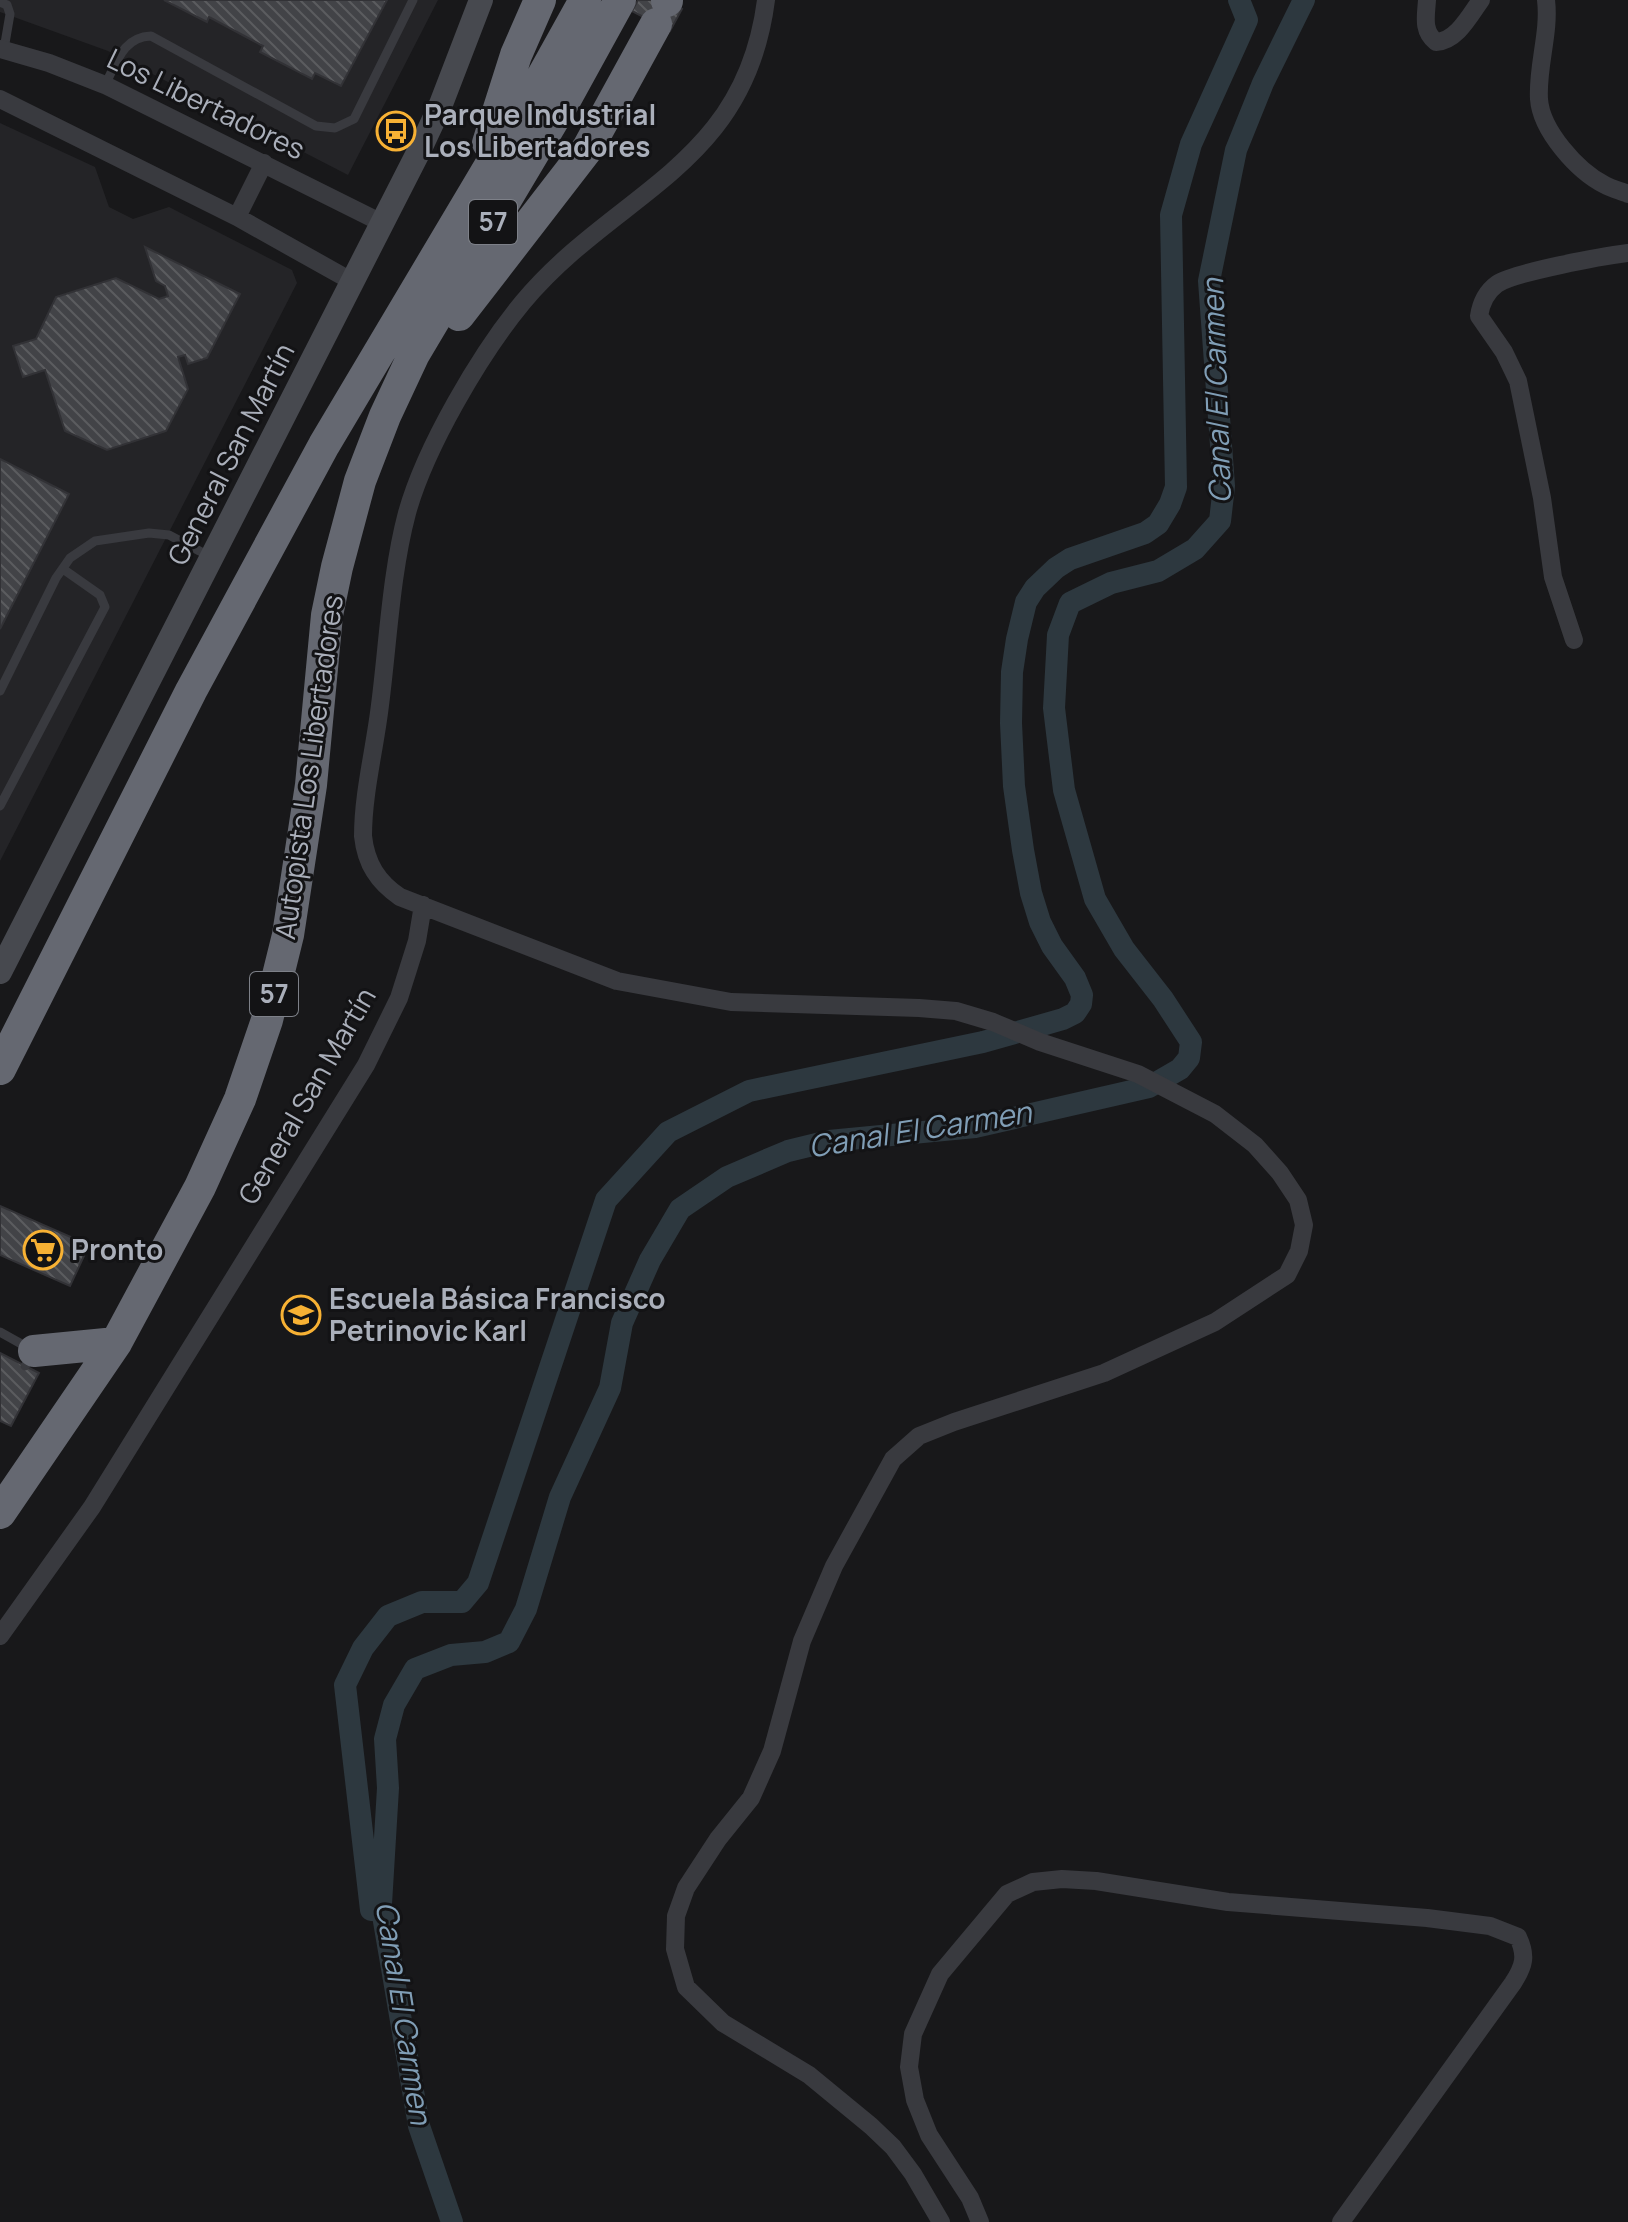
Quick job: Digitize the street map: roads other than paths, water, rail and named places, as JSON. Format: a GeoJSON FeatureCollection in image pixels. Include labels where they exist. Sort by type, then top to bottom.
{"type":"FeatureCollection","features":[{"type":"Feature","properties":{"kind":"highway","name":"57"},"geometry":{"type":"LineString","coordinates":[[459,220],[496,121],[516,55],[540,0]]}},
{"type":"Feature","properties":{"kind":"highway","name":"57"},"geometry":{"type":"LineString","coordinates":[[0,1069],[230,618],[348,402],[459,220],[585,0]]}},
{"type":"Feature","properties":{"kind":"highway","name":"Autopista Los Libertadores"},"geometry":{"type":"LineString","coordinates":[[0,1513],[116,1343],[212,1162],[240,1099],[267,1020],[288,935],[311,785],[327,615],[339,556],[360,481],[385,416],[414,354],[565,100],[620,0]]}},
{"type":"Feature","properties":{"kind":"highway","name":"Autopista Los Libertadores"},"geometry":{"type":"LineString","coordinates":[[360,481],[405,400],[463,309],[588,148],[663,8]]}},
{"type":"Feature","properties":{"kind":"highway"},"geometry":{"type":"LineString","coordinates":[[30,1358],[116,1343]]}},
{"type":"Feature","properties":{"kind":"street","name":"General San Martín"},"geometry":{"type":"LineString","coordinates":[[0,972],[353,282],[441,104],[481,0]]}},
{"type":"Feature","properties":{"kind":"street"},"geometry":{"type":"LineString","coordinates":[[766,0],[752,61],[739,92],[722,120],[682,163],[574,252],[523,302],[471,379],[422,470],[402,538],[363,836],[367,857],[381,881],[400,897],[617,981],[731,1002],[956,1011],[1138,1074],[1215,1114],[1255,1145],[1280,1173],[1298,1200],[1304,1225],[1299,1251],[1287,1275],[1215,1322],[1104,1373],[919,1436],[893,1459],[834,1566],[802,1641],[772,1751],[751,1798],[718,1839],[686,1888],[676,1916],[675,1949],[686,1987],[723,2023],[809,2075],[871,2126],[893,2147],[913,2174],[941,2222]]}},
{"type":"Feature","properties":{"kind":"street"},"geometry":{"type":"LineString","coordinates":[[1427,0],[1426,26],[1429,36],[1436,42],[1446,41],[1454,35],[1481,0]]}},
{"type":"Feature","properties":{"kind":"street"},"geometry":{"type":"LineString","coordinates":[[1546,0],[1548,15],[1539,98],[1543,120],[1554,139],[1576,162],[1604,185],[1628,194]]}},
{"type":"Feature","properties":{"kind":"street","name":"Los Libertadores"},"geometry":{"type":"LineString","coordinates":[[2,49],[105,85],[382,223]]}},
{"type":"Feature","properties":{"kind":"street"},"geometry":{"type":"LineString","coordinates":[[0,99],[237,217],[353,282]]}},
{"type":"Feature","properties":{"kind":"street"},"geometry":{"type":"LineString","coordinates":[[237,217],[264,163]]}},
{"type":"Feature","properties":{"kind":"street"},"geometry":{"type":"LineString","coordinates":[[1574,640],[1553,577],[1542,498],[1518,381],[1504,352],[1479,316],[1482,301],[1498,283],[1628,253]]}},
{"type":"Feature","properties":{"kind":"street","name":"General San Martín"},"geometry":{"type":"LineString","coordinates":[[0,1636],[92,1507],[366,1065],[399,998],[417,941],[423,905]]}},
{"type":"Feature","properties":{"kind":"street"},"geometry":{"type":"LineString","coordinates":[[980,2222],[970,2198],[929,2135],[915,2100],[909,2067],[913,2034],[940,1974],[1007,1894],[1033,1882],[1062,1879],[1096,1881],[1228,1902],[1490,1926],[1518,1937],[1524,1951],[1524,1966],[1341,2222]]}},
{"type":"Feature","properties":{"kind":"lane"},"geometry":{"type":"LineString","coordinates":[[105,85],[126,44],[142,36],[151,36],[316,126],[335,128],[354,119],[413,0]]}},
{"type":"Feature","properties":{"kind":"lane"},"geometry":{"type":"LineString","coordinates":[[0,2],[7,5],[10,14],[2,49]]}},
{"type":"Feature","properties":{"kind":"lane"},"geometry":{"type":"LineString","coordinates":[[0,691],[63,569],[70,558],[95,541],[149,533],[169,535],[213,558]]}},
{"type":"Feature","properties":{"kind":"lane"},"geometry":{"type":"LineString","coordinates":[[0,806],[105,607],[100,595],[63,569]]}},
{"type":"Feature","properties":{"kind":"lane"},"geometry":{"type":"LineString","coordinates":[[0,1332],[30,1358]]}},
{"type":"Feature","properties":{"kind":"waterway"},"geometry":{"type":"LineString","coordinates":[[371,1910],[345,1685],[363,1648],[388,1616],[422,1602],[462,1602],[478,1583],[606,1200],[668,1132],[749,1091],[983,1042],[1063,1019],[1075,1013],[1081,1004],[1082,995],[1075,978],[1052,946],[1040,922],[1023,850],[1014,786],[1011,723],[1012,672],[1017,639],[1026,602],[1035,588],[1070,559],[1145,533],[1158,524],[1176,487],[1171,215],[1191,144],[1247,20],[1239,0]]}},
{"type":"Feature","properties":{"kind":"waterway","name":"Canal El Carmen"},"geometry":{"type":"LineString","coordinates":[[452,2222],[419,2126],[381,1904],[388,1788],[385,1739],[394,1705],[415,1669],[451,1655],[485,1652],[509,1642],[526,1609],[560,1497],[610,1388],[622,1323],[650,1260],[680,1209],[727,1177],[788,1151],[829,1141],[975,1127],[1149,1087],[1180,1069],[1189,1058],[1191,1042],[1163,999],[1124,949],[1095,899],[1064,790],[1054,708],[1058,635],[1070,603],[1111,583],[1158,571],[1195,549],[1220,521],[1224,486],[1209,281],[1236,150],[1263,83],[1304,0]]}},
{"type":"Feature","properties":{"kind":"place","name":"Parque Industrial Los Libertadores"},"geometry":{"type":"Point","coordinates":[396,131]}},
{"type":"Feature","properties":{"kind":"place","name":"Pronto"},"geometry":{"type":"Point","coordinates":[43,1250]}},
{"type":"Feature","properties":{"kind":"place","name":"Escuela Básica Francisco Petrinovic Karl"},"geometry":{"type":"Point","coordinates":[301,1315]}}]}
